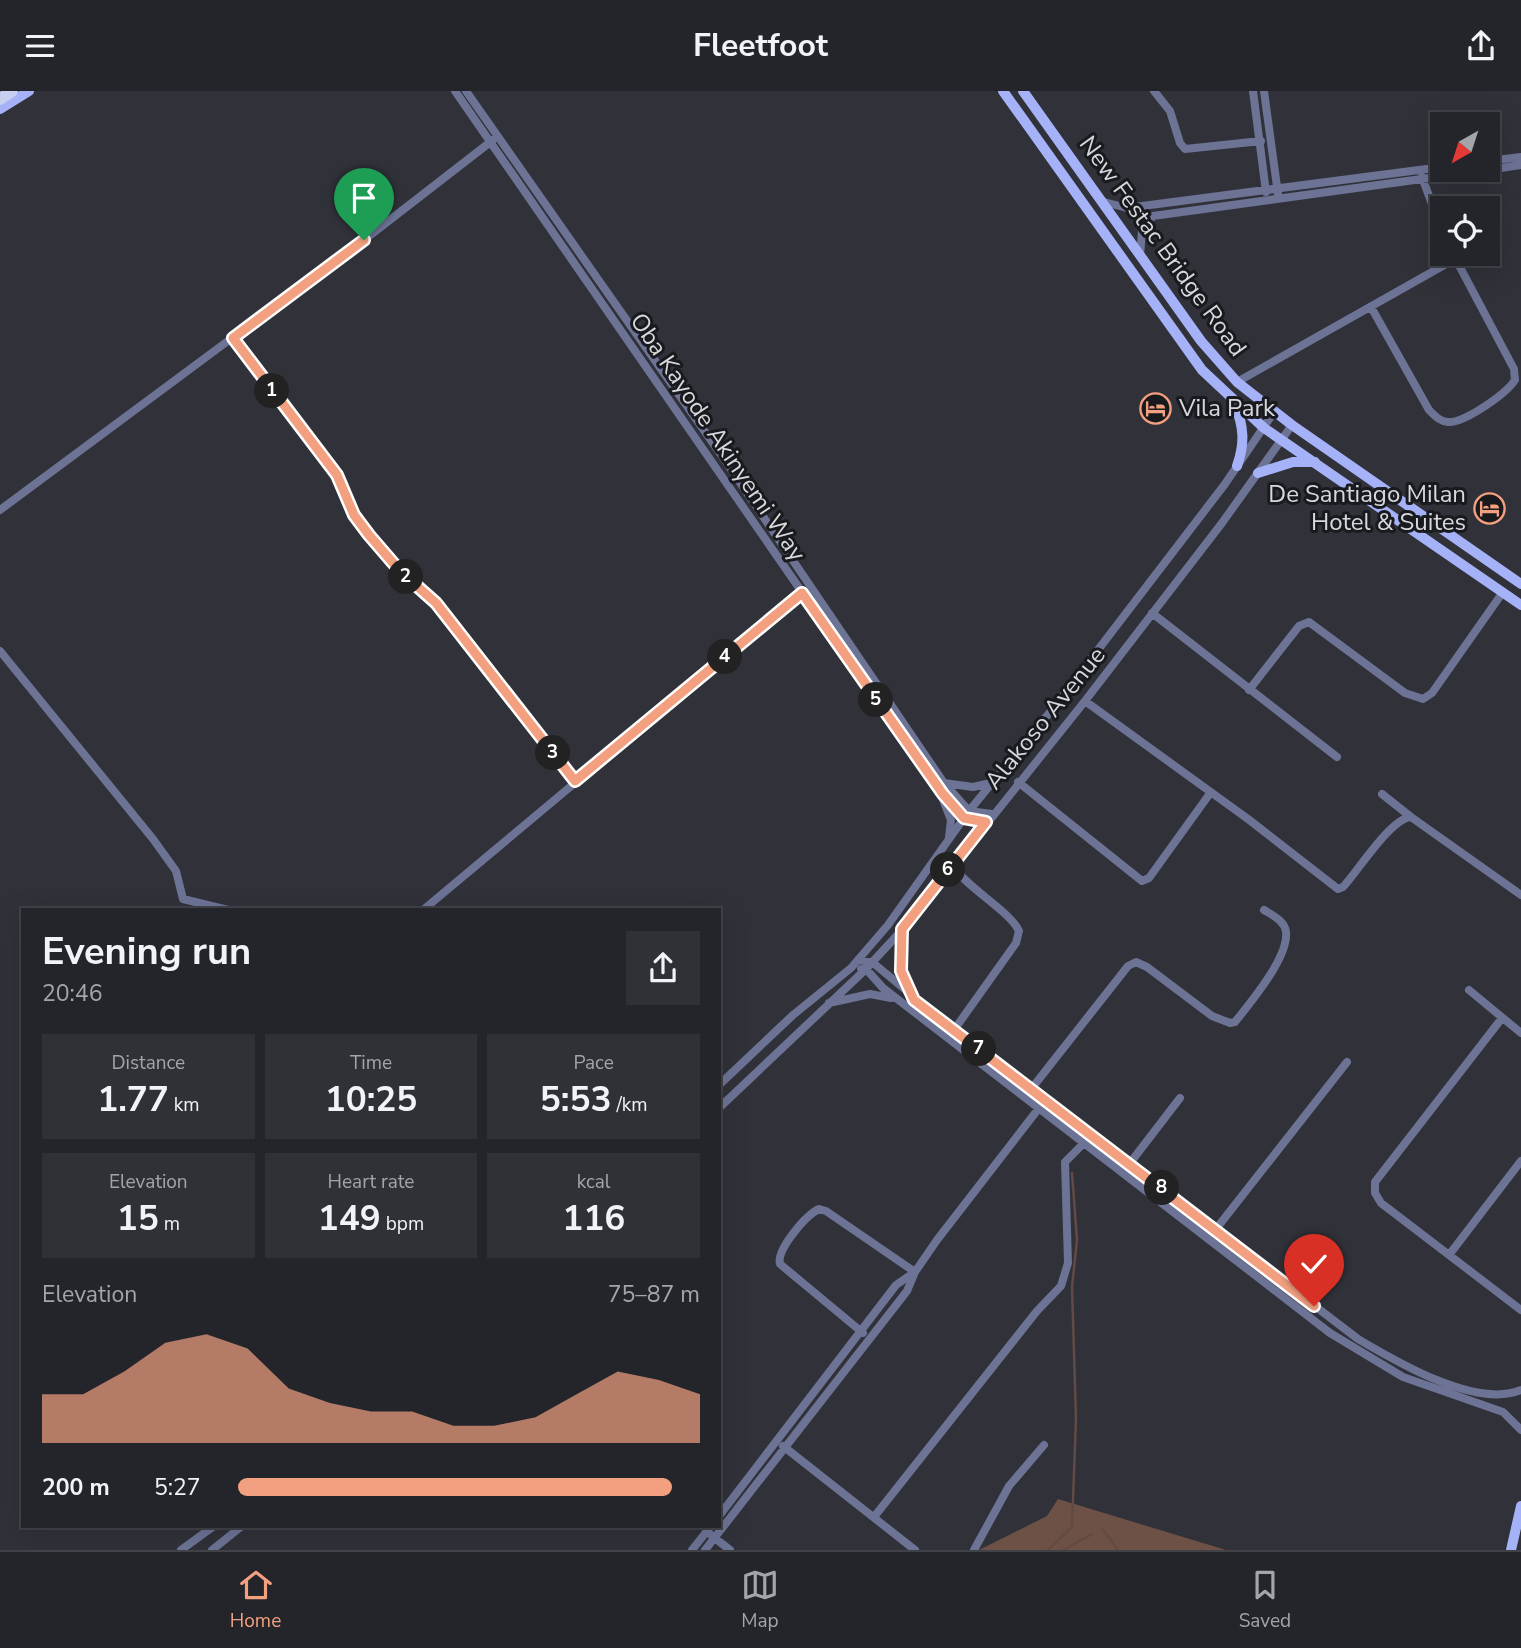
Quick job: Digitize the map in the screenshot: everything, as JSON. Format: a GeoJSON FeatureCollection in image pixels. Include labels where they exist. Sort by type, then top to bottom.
{"type":"FeatureCollection","features":[{"type":"Feature","properties":{"kind":"highway"},"geometry":{"type":"LineString","coordinates":[[0,99],[12,91]]}},
{"type":"Feature","properties":{"kind":"main road"},"geometry":{"type":"LineString","coordinates":[[0,109],[29,91]]}},
{"type":"Feature","properties":{"kind":"main road"},"geometry":{"type":"LineString","coordinates":[[1003,91],[1181,343],[1235,404],[1264,428],[1521,605]]}},
{"type":"Feature","properties":{"kind":"main road","name":"New Festac Bridge Road"},"geometry":{"type":"LineString","coordinates":[[1023,91],[1201,341],[1237,382],[1292,425],[1521,584]]}},
{"type":"Feature","properties":{"kind":"main road"},"geometry":{"type":"LineString","coordinates":[[1235,404],[1243,425],[1244,445],[1237,466]]}},
{"type":"Feature","properties":{"kind":"main road"},"geometry":{"type":"LineString","coordinates":[[1258,473],[1293,462],[1316,462]]}},
{"type":"Feature","properties":{"kind":"main road"},"geometry":{"type":"LineString","coordinates":[[1468,567],[1478,554]]}},
{"type":"Feature","properties":{"kind":"main road"},"geometry":{"type":"LineString","coordinates":[[1511,1550],[1521,1506]]}},
{"type":"Feature","properties":{"kind":"street","name":"Oba Kayode Akinyemi Way"},"geometry":{"type":"LineString","coordinates":[[455,91],[494,139],[719,453],[940,784]]}},
{"type":"Feature","properties":{"kind":"street","name":"Oba Kayode Akinyemi Way"},"geometry":{"type":"LineString","coordinates":[[466,91],[494,139],[802,593],[940,784],[967,815]]}},
{"type":"Feature","properties":{"kind":"street"},"geometry":{"type":"LineString","coordinates":[[1154,91],[1170,111],[1180,143],[1185,149],[1261,141]]}},
{"type":"Feature","properties":{"kind":"street"},"geometry":{"type":"LineString","coordinates":[[1253,91],[1267,194]]}},
{"type":"Feature","properties":{"kind":"street"},"geometry":{"type":"LineString","coordinates":[[1264,91],[1278,193]]}},
{"type":"Feature","properties":{"kind":"street"},"geometry":{"type":"LineString","coordinates":[[0,510],[233,338],[494,139]]}},
{"type":"Feature","properties":{"kind":"street"},"geometry":{"type":"LineString","coordinates":[[1500,160],[1521,157]]}},
{"type":"Feature","properties":{"kind":"street"},"geometry":{"type":"LineString","coordinates":[[1500,168],[1521,165]]}},
{"type":"Feature","properties":{"kind":"street"},"geometry":{"type":"LineString","coordinates":[[1278,193],[1430,169]]}},
{"type":"Feature","properties":{"kind":"street"},"geometry":{"type":"LineString","coordinates":[[1104,202],[1127,208],[1430,176]]}},
{"type":"Feature","properties":{"kind":"street"},"geometry":{"type":"LineString","coordinates":[[1422,177],[1430,199]]}},
{"type":"Feature","properties":{"kind":"street"},"geometry":{"type":"LineString","coordinates":[[1140,256],[1142,231],[1153,216],[1267,194]]}},
{"type":"Feature","properties":{"kind":"street"},"geometry":{"type":"LineString","coordinates":[[1237,382],[1371,307],[1438,266]]}},
{"type":"Feature","properties":{"kind":"street"},"geometry":{"type":"LineString","coordinates":[[1371,307],[1429,410],[1438,419],[1454,421],[1500,397],[1515,380],[1514,369],[1459,266]]}},
{"type":"Feature","properties":{"kind":"street"},"geometry":{"type":"LineString","coordinates":[[233,338],[337,475],[354,515],[369,535],[400,571],[436,603],[575,781]]}},
{"type":"Feature","properties":{"kind":"street","name":"Alakoso Avenue"},"geometry":{"type":"LineString","coordinates":[[721,1083],[793,1015],[858,960],[1237,466],[1274,412]]}},
{"type":"Feature","properties":{"kind":"street","name":"Alakoso Avenue"},"geometry":{"type":"LineString","coordinates":[[721,1106],[869,966],[902,929],[1085,701],[1292,425]]}},
{"type":"Feature","properties":{"kind":"street"},"geometry":{"type":"LineString","coordinates":[[1249,690],[1298,626],[1309,622],[1405,693],[1423,699],[1432,694],[1503,592]]}},
{"type":"Feature","properties":{"kind":"street"},"geometry":{"type":"LineString","coordinates":[[425,908],[802,593]]}},
{"type":"Feature","properties":{"kind":"street"},"geometry":{"type":"LineString","coordinates":[[1152,613],[1337,757]]}},
{"type":"Feature","properties":{"kind":"street"},"geometry":{"type":"LineString","coordinates":[[0,651],[153,839],[176,871],[183,899],[221,908]]}},
{"type":"Feature","properties":{"kind":"street"},"geometry":{"type":"LineString","coordinates":[[1085,701],[1211,792],[1338,889],[1343,887],[1397,821],[1411,817]]}},
{"type":"Feature","properties":{"kind":"street"},"geometry":{"type":"LineString","coordinates":[[936,860],[952,831],[940,784],[973,787],[995,782]]}},
{"type":"Feature","properties":{"kind":"street"},"geometry":{"type":"LineString","coordinates":[[1018,782],[1142,880],[1150,877],[1211,792]]}},
{"type":"Feature","properties":{"kind":"street"},"geometry":{"type":"LineString","coordinates":[[1382,794],[1521,895]]}},
{"type":"Feature","properties":{"kind":"street"},"geometry":{"type":"LineString","coordinates":[[967,815],[992,814]]}},
{"type":"Feature","properties":{"kind":"street"},"geometry":{"type":"LineString","coordinates":[[967,815],[986,822]]}},
{"type":"Feature","properties":{"kind":"street"},"geometry":{"type":"LineString","coordinates":[[952,865],[963,881],[1013,922],[1019,931],[1016,943],[954,1030]]}},
{"type":"Feature","properties":{"kind":"street"},"geometry":{"type":"LineString","coordinates":[[1032,1088],[1128,966],[1136,962],[1147,967],[1212,1016],[1230,1023],[1235,1021],[1272,970],[1284,943],[1284,927],[1264,910]]}},
{"type":"Feature","properties":{"kind":"street"},"geometry":{"type":"LineString","coordinates":[[902,929],[901,971],[914,1000]]}},
{"type":"Feature","properties":{"kind":"street"},"geometry":{"type":"LineString","coordinates":[[858,960],[1032,1088],[1358,1339],[1399,1363],[1439,1380],[1489,1395],[1500,1396],[1521,1389]]}},
{"type":"Feature","properties":{"kind":"street"},"geometry":{"type":"LineString","coordinates":[[851,968],[869,966]]}},
{"type":"Feature","properties":{"kind":"street"},"geometry":{"type":"LineString","coordinates":[[869,966],[875,981],[904,1004],[1354,1349],[1414,1381],[1503,1412],[1521,1430]]}},
{"type":"Feature","properties":{"kind":"street"},"geometry":{"type":"LineString","coordinates":[[1469,990],[1521,1033]]}},
{"type":"Feature","properties":{"kind":"street"},"geometry":{"type":"LineString","coordinates":[[829,1003],[870,994],[886,996],[904,1004]]}},
{"type":"Feature","properties":{"kind":"street"},"geometry":{"type":"LineString","coordinates":[[1502,1018],[1376,1182],[1375,1193],[1381,1203],[1521,1310]]}},
{"type":"Feature","properties":{"kind":"street"},"geometry":{"type":"LineString","coordinates":[[1216,1229],[1348,1062]]}},
{"type":"Feature","properties":{"kind":"street"},"geometry":{"type":"LineString","coordinates":[[1123,1173],[1180,1098]]}},
{"type":"Feature","properties":{"kind":"street"},"geometry":{"type":"LineString","coordinates":[[705,1550],[907,1291],[915,1272],[1046,1099]]}},
{"type":"Feature","properties":{"kind":"street"},"geometry":{"type":"LineString","coordinates":[[874,1517],[1037,1311],[1061,1286],[1069,1249],[1065,1162],[1084,1143]]}},
{"type":"Feature","properties":{"kind":"street"},"geometry":{"type":"LineString","coordinates":[[1449,1255],[1521,1161]]}},
{"type":"Feature","properties":{"kind":"street"},"geometry":{"type":"LineString","coordinates":[[870,1339],[780,1264],[779,1255],[805,1219],[819,1209],[826,1211],[915,1272]]}},
{"type":"Feature","properties":{"kind":"street"},"geometry":{"type":"LineString","coordinates":[[721,1514],[778,1443],[896,1285],[915,1272]]}},
{"type":"Feature","properties":{"kind":"street"},"geometry":{"type":"LineString","coordinates":[[778,1443],[915,1550]]}},
{"type":"Feature","properties":{"kind":"street"},"geometry":{"type":"LineString","coordinates":[[974,1550],[1009,1486],[1044,1445]]}},
{"type":"Feature","properties":{"kind":"street"},"geometry":{"type":"LineString","coordinates":[[181,1550],[211,1528]]}},
{"type":"Feature","properties":{"kind":"street"},"geometry":{"type":"LineString","coordinates":[[212,1550],[240,1528]]}},
{"type":"Feature","properties":{"kind":"street"},"geometry":{"type":"LineString","coordinates":[[692,1550],[709,1529],[715,1538],[730,1550]]}},
{"type":"Feature","properties":{"kind":"shaded area"},"geometry":{"type":"Polygon","coordinates":[[[1058,1499],[1226,1550],[979,1550],[1047,1516],[1058,1499]]]}},
{"type":"Feature","properties":{"kind":"waterway"},"geometry":{"type":"LineString","coordinates":[[1048,1550],[1072,1527],[1076,1418],[1072,1287],[1077,1240],[1072,1173]]}},
{"type":"Feature","properties":{"kind":"waterway"},"geometry":{"type":"LineString","coordinates":[[1103,1530],[1118,1550]]}},
{"type":"Feature","properties":{"kind":"waterway"},"geometry":{"type":"LineString","coordinates":[[1063,1550],[1092,1534]]}},
{"type":"Feature","properties":{"kind":"place","name":"Vila Park"},"geometry":{"type":"Point","coordinates":[1156,408]}},
{"type":"Feature","properties":{"kind":"place","name":"De Santiago Milan Hotel & Suites"},"geometry":{"type":"Point","coordinates":[1489,508]}},
{"type":"Feature","properties":{"kind":"route"},"geometry":{"type":"LineString","coordinates":[[364,240],[233,338],[337,475],[354,515],[369,535],[400,571],[436,603],[575,781],[802,593],[943,794],[964,818],[986,822],[902,929],[901,971],[914,1000],[1314,1306]]}}]}
